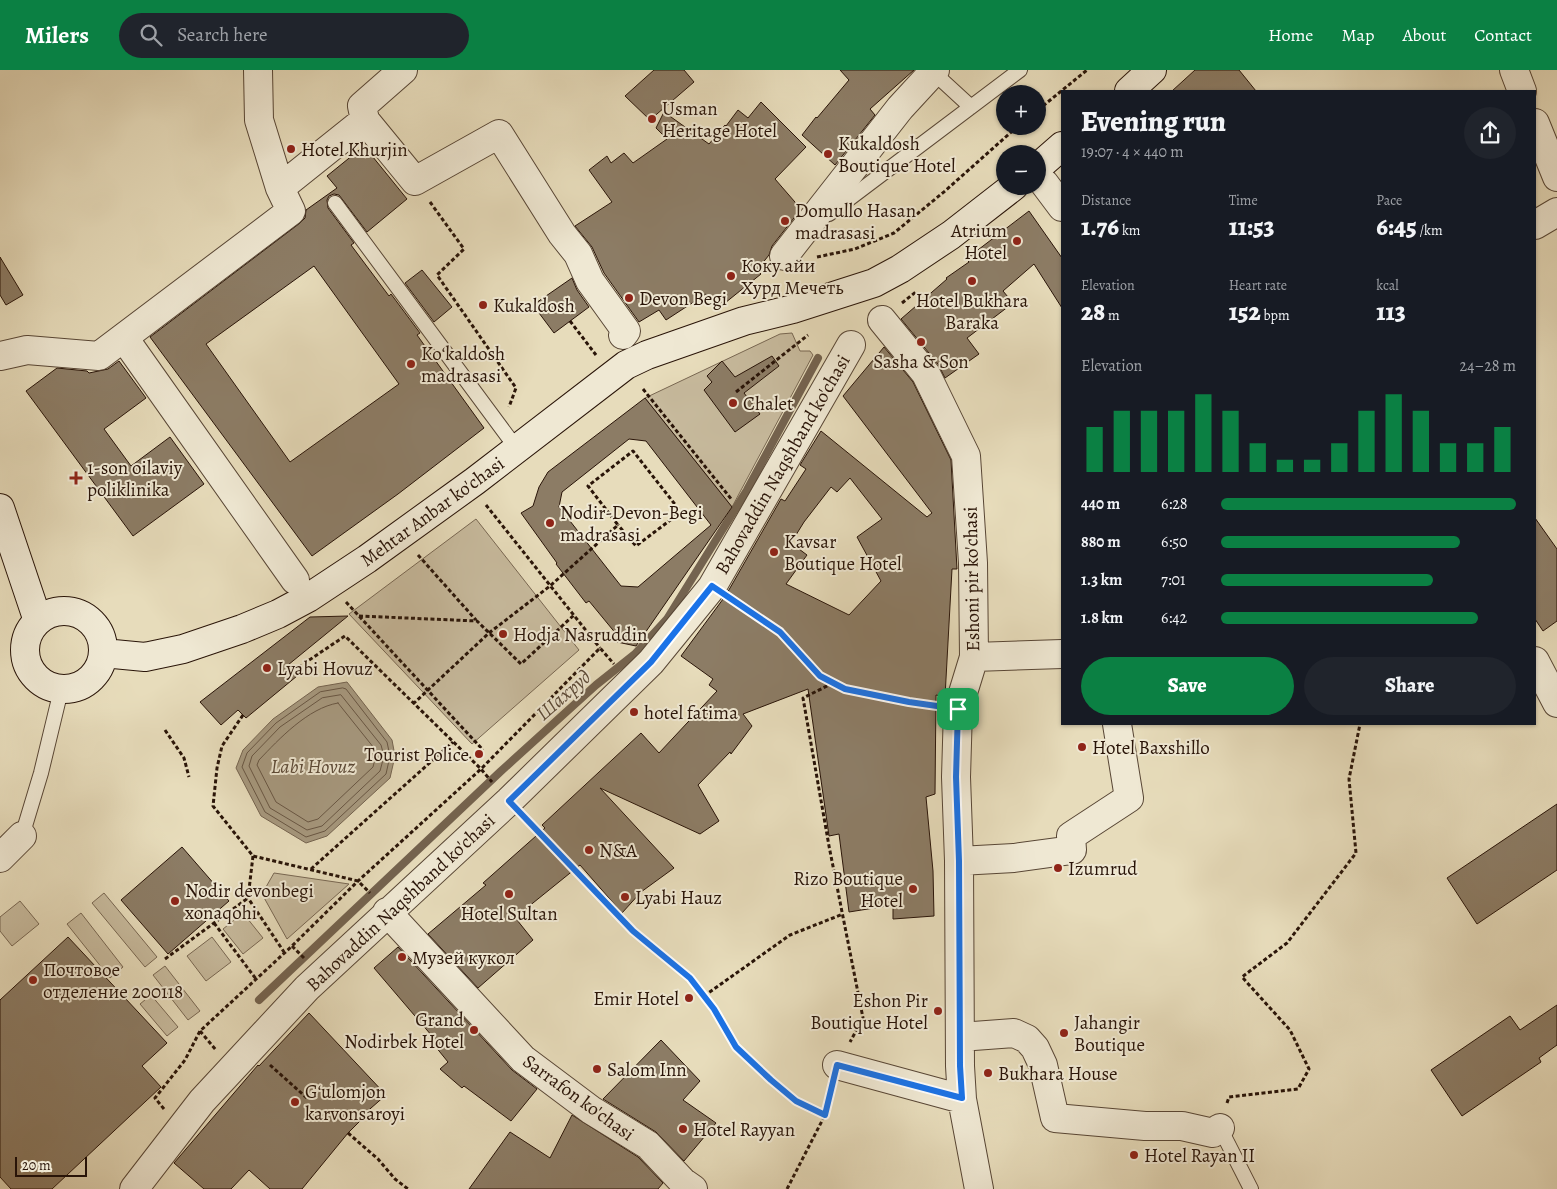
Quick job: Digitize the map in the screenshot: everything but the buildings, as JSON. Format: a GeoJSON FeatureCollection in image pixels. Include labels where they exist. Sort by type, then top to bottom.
{"type":"FeatureCollection","features":[{"type":"Feature","properties":{"kind":"street"},"geometry":{"type":"LineString","coordinates":[[0,356],[27,350],[99,356],[291,211],[280,188],[260,120],[258,70]]}},
{"type":"Feature","properties":{"kind":"street"},"geometry":{"type":"LineString","coordinates":[[402,70],[362,106],[365,120],[415,181],[499,134],[562,234],[578,254],[590,281],[626,331],[623,335]]}},
{"type":"Feature","properties":{"kind":"street"},"geometry":{"type":"LineString","coordinates":[[1130,90],[1152,70]]}},
{"type":"Feature","properties":{"kind":"street"},"geometry":{"type":"LineString","coordinates":[[1514,70],[1522,90]]}},
{"type":"Feature","properties":{"kind":"street"},"geometry":{"type":"LineString","coordinates":[[798,250],[900,108],[933,71]]}},
{"type":"Feature","properties":{"kind":"street"},"geometry":{"type":"LineString","coordinates":[[280,188],[365,120]]}},
{"type":"Feature","properties":{"kind":"street"},"geometry":{"type":"LineString","coordinates":[[1536,125],[1557,177]]}},
{"type":"Feature","properties":{"kind":"street"},"geometry":{"type":"LineString","coordinates":[[1046,168],[1061,147]]}},
{"type":"Feature","properties":{"kind":"street"},"geometry":{"type":"LineString","coordinates":[[1046,183],[1061,205]]}},
{"type":"Feature","properties":{"kind":"street","name":"Mehtar Anbar ko'chasi"},"geometry":{"type":"LineString","coordinates":[[103,653],[145,656],[183,649],[242,629],[278,614],[308,598],[367,559],[475,481],[626,365],[647,355],[744,321],[793,309],[874,283],[900,269],[951,234],[1002,195]]}},
{"type":"Feature","properties":{"kind":"street"},"geometry":{"type":"LineString","coordinates":[[1536,224],[1557,212]]}},
{"type":"Feature","properties":{"kind":"street","name":"Eshoni pir ko'chasi"},"geometry":{"type":"LineString","coordinates":[[882,320],[926,374],[966,456],[973,563],[974,657],[958,709],[956,777],[959,861],[960,1037],[962,1098],[979,1189]]}},
{"type":"Feature","properties":{"kind":"street"},"geometry":{"type":"LineString","coordinates":[[124,338],[295,580]]}},
{"type":"Feature","properties":{"kind":"street","name":"Bahovaddin Naqshband ko'chasi"},"geometry":{"type":"LineString","coordinates":[[134,1189],[202,1101],[307,988],[509,801],[651,662],[712,586],[850,345]]}},
{"type":"Feature","properties":{"kind":"street"},"geometry":{"type":"LineString","coordinates":[[0,508],[38,621]]}},
{"type":"Feature","properties":{"kind":"street"},"geometry":{"type":"LineString","coordinates":[[66,611],[81,615],[94,625],[101,638],[103,653],[99,668],[89,680],[76,688],[61,690],[46,686],[34,676],[26,663],[24,647],[29,633],[38,621],[52,613],[66,611]]}},
{"type":"Feature","properties":{"kind":"street"},"geometry":{"type":"LineString","coordinates":[[974,657],[1061,654]]}},
{"type":"Feature","properties":{"kind":"street"},"geometry":{"type":"LineString","coordinates":[[1536,663],[1557,703]]}},
{"type":"Feature","properties":{"kind":"street"},"geometry":{"type":"LineString","coordinates":[[959,861],[1014,858],[1072,850],[1071,836],[1129,798],[1117,725]]}},
{"type":"Feature","properties":{"kind":"street"},"geometry":{"type":"LineString","coordinates":[[0,858],[22,836]]}},
{"type":"Feature","properties":{"kind":"street","name":"Sarrafon ko'chasi"},"geometry":{"type":"LineString","coordinates":[[387,912],[523,1058],[591,1110],[648,1145],[685,1187]]}},
{"type":"Feature","properties":{"kind":"street"},"geometry":{"type":"LineString","coordinates":[[960,1037],[1014,1033],[1026,1039],[1035,1048],[1043,1065],[1055,1118],[1145,1126],[1182,1126],[1213,1133],[1220,1128]]}},
{"type":"Feature","properties":{"kind":"street"},"geometry":{"type":"LineString","coordinates":[[837,1065],[962,1098]]}},
{"type":"Feature","properties":{"kind":"lane"},"geometry":{"type":"LineString","coordinates":[[798,250],[971,107],[1020,70]]}},
{"type":"Feature","properties":{"kind":"lane"},"geometry":{"type":"LineString","coordinates":[[933,71],[971,107]]}},
{"type":"Feature","properties":{"kind":"lane"},"geometry":{"type":"LineString","coordinates":[[335,203],[517,449]]}},
{"type":"Feature","properties":{"kind":"lane"},"geometry":{"type":"LineString","coordinates":[[22,836],[41,773],[61,690]]}},
{"type":"Feature","properties":{"kind":"lane"},"geometry":{"type":"LineString","coordinates":[[1220,1128],[1251,1189]]}},
{"type":"Feature","properties":{"kind":"path"},"geometry":{"type":"LineString","coordinates":[[1062,90],[1087,70]]}},
{"type":"Feature","properties":{"kind":"path"},"geometry":{"type":"LineString","coordinates":[[1046,103],[1061,91]]}},
{"type":"Feature","properties":{"kind":"path"},"geometry":{"type":"LineString","coordinates":[[798,250],[855,249],[894,233],[1008,135]]}},
{"type":"Feature","properties":{"kind":"path"},"geometry":{"type":"LineString","coordinates":[[415,181],[464,249],[437,276],[516,388],[501,427]]}},
{"type":"Feature","properties":{"kind":"path"},"geometry":{"type":"LineString","coordinates":[[570,321],[596,355]]}},
{"type":"Feature","properties":{"kind":"path"},"geometry":{"type":"LineString","coordinates":[[736,392],[808,336]]}},
{"type":"Feature","properties":{"kind":"path"},"geometry":{"type":"LineString","coordinates":[[643,389],[736,504]]}},
{"type":"Feature","properties":{"kind":"path"},"geometry":{"type":"LineString","coordinates":[[633,450],[681,512],[636,546],[618,525],[588,486],[633,450]]}},
{"type":"Feature","properties":{"kind":"path"},"geometry":{"type":"LineString","coordinates":[[486,505],[610,659]]}},
{"type":"Feature","properties":{"kind":"path"},"geometry":{"type":"LineString","coordinates":[[413,704],[489,633],[550,586],[618,525]]}},
{"type":"Feature","properties":{"kind":"path"},"geometry":{"type":"LineString","coordinates":[[418,556],[477,621],[520,664],[574,615]]}},
{"type":"Feature","properties":{"kind":"path"},"geometry":{"type":"LineString","coordinates":[[712,586],[780,632],[820,676],[833,683],[845,689],[909,702],[958,709]]}},
{"type":"Feature","properties":{"kind":"path"},"geometry":{"type":"LineString","coordinates":[[347,603],[483,750]]}},
{"type":"Feature","properties":{"kind":"path"},"geometry":{"type":"LineString","coordinates":[[359,616],[477,621]]}},
{"type":"Feature","properties":{"kind":"path"},"geometry":{"type":"LineString","coordinates":[[293,671],[345,636],[486,776]]}},
{"type":"Feature","properties":{"kind":"path"},"geometry":{"type":"LineString","coordinates":[[180,1128],[155,1098],[185,1060],[200,1031],[292,946],[358,881],[481,769],[600,648]]}},
{"type":"Feature","properties":{"kind":"path"},"geometry":{"type":"LineString","coordinates":[[788,1189],[825,1115],[837,1065],[863,1018],[829,846],[803,698],[833,683]]}},
{"type":"Feature","properties":{"kind":"path"},"geometry":{"type":"LineString","coordinates":[[243,715],[222,746],[217,768],[213,806],[252,856],[358,881],[364,887]]}},
{"type":"Feature","properties":{"kind":"path"},"geometry":{"type":"LineString","coordinates":[[1220,1128],[1229,1097],[1298,1089],[1309,1069],[1290,1030],[1242,977],[1287,943],[1356,853],[1350,780],[1360,725]]}},
{"type":"Feature","properties":{"kind":"path"},"geometry":{"type":"LineString","coordinates":[[165,730],[184,758],[189,777]]}},
{"type":"Feature","properties":{"kind":"path"},"geometry":{"type":"LineString","coordinates":[[311,870],[453,742]]}},
{"type":"Feature","properties":{"kind":"path"},"geometry":{"type":"LineString","coordinates":[[509,801],[633,931],[690,978],[714,1009],[736,1047],[796,1101],[825,1115]]}},
{"type":"Feature","properties":{"kind":"path"},"geometry":{"type":"LineString","coordinates":[[252,856],[248,898],[284,952]]}},
{"type":"Feature","properties":{"kind":"path"},"geometry":{"type":"LineString","coordinates":[[165,959],[248,898]]}},
{"type":"Feature","properties":{"kind":"path"},"geometry":{"type":"LineString","coordinates":[[704,996],[790,935],[843,914]]}},
{"type":"Feature","properties":{"kind":"path"},"geometry":{"type":"LineString","coordinates":[[214,923],[256,979]]}},
{"type":"Feature","properties":{"kind":"path"},"geometry":{"type":"LineString","coordinates":[[292,946],[298,952]]}},
{"type":"Feature","properties":{"kind":"path"},"geometry":{"type":"LineString","coordinates":[[251,1048],[308,1099]]}},
{"type":"Feature","properties":{"kind":"path"},"geometry":{"type":"LineString","coordinates":[[348,1133],[378,1158],[396,1179],[408,1189]]}},
{"type":"Feature","properties":{"kind":"shaded area"},"geometry":{"type":"Polygon","coordinates":[[[792,333],[800,351],[810,351],[813,355],[732,507],[645,398],[780,334],[792,333]]]}},
{"type":"Feature","properties":{"kind":"shaded area"},"geometry":{"type":"Polygon","coordinates":[[[476,519],[579,650],[472,744],[349,614],[476,519]]]}},
{"type":"Feature","properties":{"kind":"shaded area"},"geometry":{"type":"Polygon","coordinates":[[[274,873],[349,884],[287,939],[262,894],[274,873]]]}},
{"type":"Feature","properties":{"kind":"shaded area"},"geometry":{"type":"Polygon","coordinates":[[[104,893],[157,957],[145,967],[92,903],[104,893]]]}},
{"type":"Feature","properties":{"kind":"shaded area"},"geometry":{"type":"Polygon","coordinates":[[[20,901],[39,924],[12,946],[0,931],[0,917],[20,901]]]}},
{"type":"Feature","properties":{"kind":"shaded area"},"geometry":{"type":"Polygon","coordinates":[[[81,913],[123,967],[110,978],[67,924],[81,913]]]}},
{"type":"Feature","properties":{"kind":"shaded area"},"geometry":{"type":"Polygon","coordinates":[[[243,913],[263,938],[243,954],[223,929],[243,913]]]}},
{"type":"Feature","properties":{"kind":"shaded area"},"geometry":{"type":"Polygon","coordinates":[[[212,937],[231,962],[206,981],[187,956],[212,937]]]}},
{"type":"Feature","properties":{"kind":"shaded area"},"geometry":{"type":"Polygon","coordinates":[[[165,966],[200,1011],[188,1020],[153,975],[165,966]]]}},
{"type":"Feature","properties":{"kind":"shaded area"},"geometry":{"type":"Polygon","coordinates":[[[151,995],[178,1027],[167,1036],[140,1004],[151,995]]]}},
{"type":"Feature","properties":{"kind":"water","name":"Labi Hovuz"},"geometry":{"type":"Polygon","coordinates":[[[347,682],[392,740],[395,756],[390,778],[327,836],[306,843],[261,816],[236,768],[243,750],[273,719],[318,687],[347,682]]]}},
{"type":"Feature","properties":{"kind":"waterway","name":"Шахруд"},"geometry":{"type":"LineString","coordinates":[[259,1000],[500,772],[596,685],[635,654],[667,619],[747,490],[818,358]]}},
{"type":"Feature","properties":{"kind":"place","name":"Usman Heritage Hotel"},"geometry":{"type":"Point","coordinates":[652,119]}},
{"type":"Feature","properties":{"kind":"place","name":"Hotel Khurjin"},"geometry":{"type":"Point","coordinates":[291,149]}},
{"type":"Feature","properties":{"kind":"place","name":"Kukaldosh Boutique Hotel"},"geometry":{"type":"Point","coordinates":[828,154]}},
{"type":"Feature","properties":{"kind":"place","name":"Domullo Hasan madrasasi"},"geometry":{"type":"Point","coordinates":[785,221]}},
{"type":"Feature","properties":{"kind":"place","name":"Atrium Hotel"},"geometry":{"type":"Point","coordinates":[1017,241]}},
{"type":"Feature","properties":{"kind":"place","name":"Коку айи Хурд Мечеть"},"geometry":{"type":"Point","coordinates":[731,276]}},
{"type":"Feature","properties":{"kind":"place","name":"Hotel Bukhara Baraka"},"geometry":{"type":"Point","coordinates":[972,281]}},
{"type":"Feature","properties":{"kind":"place","name":"Devon Begi"},"geometry":{"type":"Point","coordinates":[629,298]}},
{"type":"Feature","properties":{"kind":"place","name":"Kukaldosh"},"geometry":{"type":"Point","coordinates":[483,305]}},
{"type":"Feature","properties":{"kind":"place","name":"Sasha & Son"},"geometry":{"type":"Point","coordinates":[921,342]}},
{"type":"Feature","properties":{"kind":"place","name":"Koʻkaldosh madrasasi"},"geometry":{"type":"Point","coordinates":[411,364]}},
{"type":"Feature","properties":{"kind":"place","name":"Chalet"},"geometry":{"type":"Point","coordinates":[733,403]}},
{"type":"Feature","properties":{"kind":"place","name":"1-son oilaviy poliklinika"},"geometry":{"type":"Point","coordinates":[76,478]}},
{"type":"Feature","properties":{"kind":"place","name":"Nodir-Devon-Begi madrasasi"},"geometry":{"type":"Point","coordinates":[550,523]}},
{"type":"Feature","properties":{"kind":"place","name":"Kavsar Boutique Hotel"},"geometry":{"type":"Point","coordinates":[774,552]}},
{"type":"Feature","properties":{"kind":"place","name":"Hodja Nasruddin"},"geometry":{"type":"Point","coordinates":[503,634]}},
{"type":"Feature","properties":{"kind":"place","name":"Lyabi Hovuz"},"geometry":{"type":"Point","coordinates":[267,668]}},
{"type":"Feature","properties":{"kind":"place","name":"hotel fatima"},"geometry":{"type":"Point","coordinates":[634,712]}},
{"type":"Feature","properties":{"kind":"place","name":"Hotel Baxshillo"},"geometry":{"type":"Point","coordinates":[1082,747]}},
{"type":"Feature","properties":{"kind":"place","name":"Tourist Police"},"geometry":{"type":"Point","coordinates":[479,754]}},
{"type":"Feature","properties":{"kind":"place","name":"N&A"},"geometry":{"type":"Point","coordinates":[589,850]}},
{"type":"Feature","properties":{"kind":"place","name":"Izumrud"},"geometry":{"type":"Point","coordinates":[1058,868]}},
{"type":"Feature","properties":{"kind":"place","name":"Rizo Boutique Hotel"},"geometry":{"type":"Point","coordinates":[913,889]}},
{"type":"Feature","properties":{"kind":"place","name":"Hotel Sultan"},"geometry":{"type":"Point","coordinates":[509,894]}},
{"type":"Feature","properties":{"kind":"place","name":"Lyabi Hauz"},"geometry":{"type":"Point","coordinates":[625,897]}},
{"type":"Feature","properties":{"kind":"place","name":"Nodir devonbegi xonaqohi"},"geometry":{"type":"Point","coordinates":[175,901]}},
{"type":"Feature","properties":{"kind":"place","name":"Музей кукол"},"geometry":{"type":"Point","coordinates":[402,957]}},
{"type":"Feature","properties":{"kind":"place","name":"Почтовое отделение 200118"},"geometry":{"type":"Point","coordinates":[33,980]}},
{"type":"Feature","properties":{"kind":"place","name":"Emir Hotel"},"geometry":{"type":"Point","coordinates":[689,998]}},
{"type":"Feature","properties":{"kind":"place","name":"Eshon Pir Boutique Hotel"},"geometry":{"type":"Point","coordinates":[938,1011]}},
{"type":"Feature","properties":{"kind":"place","name":"Grand Nodirbek Hotel"},"geometry":{"type":"Point","coordinates":[474,1030]}},
{"type":"Feature","properties":{"kind":"place","name":"Jahangir Boutique"},"geometry":{"type":"Point","coordinates":[1064,1033]}},
{"type":"Feature","properties":{"kind":"place","name":"Salom Inn"},"geometry":{"type":"Point","coordinates":[597,1069]}},
{"type":"Feature","properties":{"kind":"place","name":"Bukhara House"},"geometry":{"type":"Point","coordinates":[988,1073]}},
{"type":"Feature","properties":{"kind":"place","name":"Gʻulomjon karvonsaroyi"},"geometry":{"type":"Point","coordinates":[295,1102]}},
{"type":"Feature","properties":{"kind":"place","name":"Hotel Rayyan"},"geometry":{"type":"Point","coordinates":[683,1129]}},
{"type":"Feature","properties":{"kind":"place","name":"Hotel Rayan II"},"geometry":{"type":"Point","coordinates":[1134,1155]}},
{"type":"Feature","properties":{"kind":"route"},"geometry":{"type":"LineString","coordinates":[[712,586],[780,632],[820,676],[845,689],[909,702],[958,709],[956,777],[962,1098],[837,1065],[825,1115],[796,1101],[736,1047],[714,1009],[690,978],[633,931],[509,801],[651,662],[712,586]]}}]}
